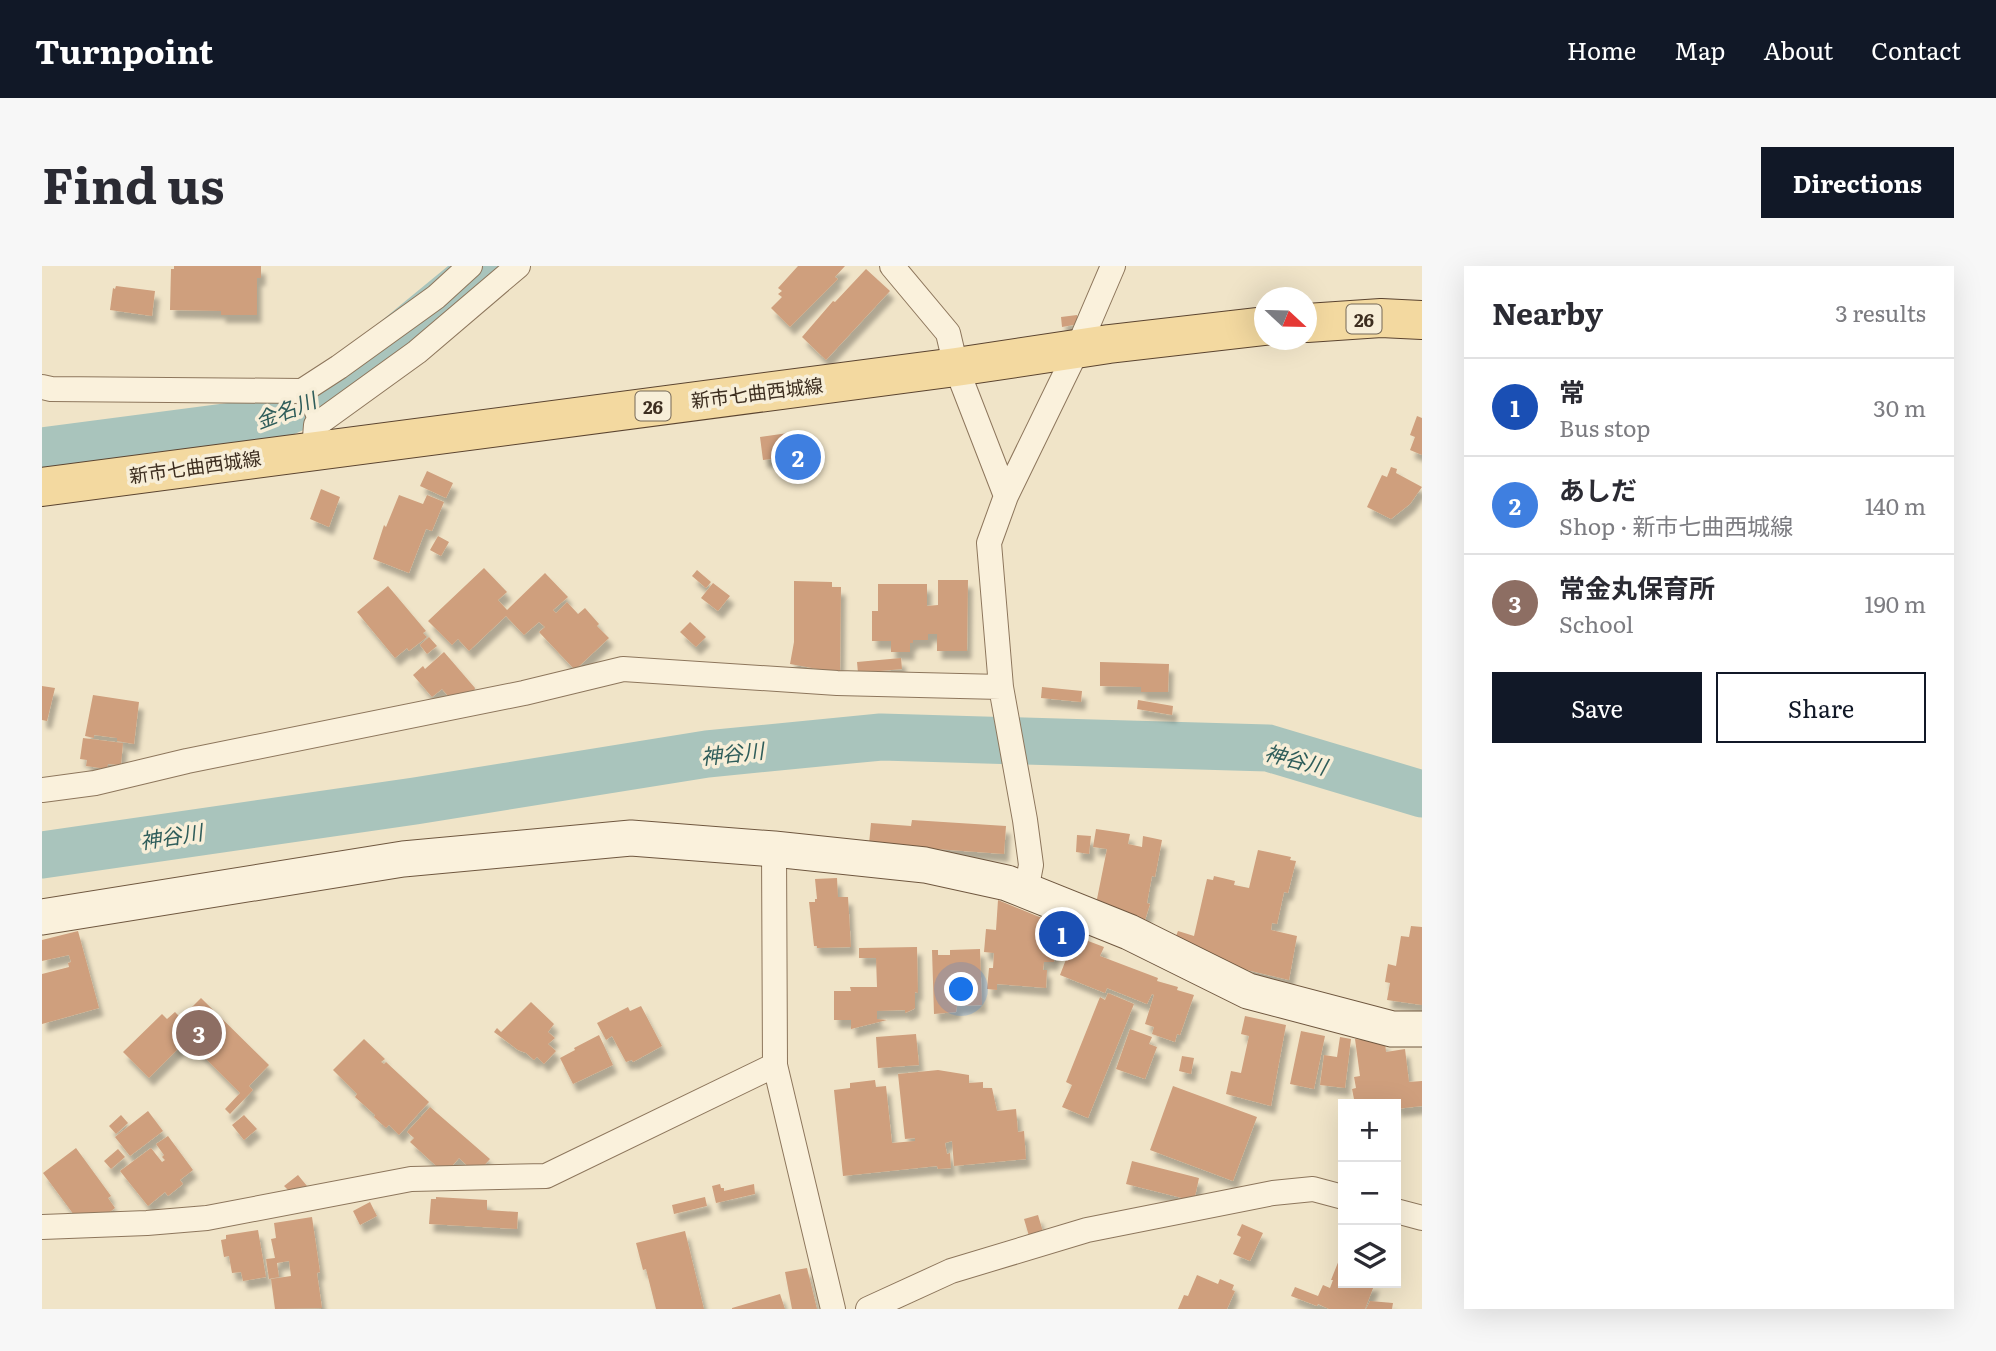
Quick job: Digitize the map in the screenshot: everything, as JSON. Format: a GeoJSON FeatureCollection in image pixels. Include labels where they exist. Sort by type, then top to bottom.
{"type":"FeatureCollection","features":[{"type":"Feature","properties":{"kind":"main road","name":"26"},"geometry":{"type":"LineString","coordinates":[[1317,322],[1381,318],[1422,320]]}},
{"type":"Feature","properties":{"kind":"main road","name":"新市七曲西城線"},"geometry":{"type":"LineString","coordinates":[[42,487],[309,415],[956,367],[1254,327]]}},
{"type":"Feature","properties":{"kind":"street"},"geometry":{"type":"LineString","coordinates":[[309,415],[339,367],[436,297],[470,266]]}},
{"type":"Feature","properties":{"kind":"street"},"geometry":{"type":"LineString","coordinates":[[42,387],[309,415],[417,352],[518,266]]}},
{"type":"Feature","properties":{"kind":"street"},"geometry":{"type":"LineString","coordinates":[[892,266],[948,332],[956,367],[1006,496]]}},
{"type":"Feature","properties":{"kind":"street"},"geometry":{"type":"LineString","coordinates":[[1026,891],[1031,865],[1001,687],[989,543],[1006,496],[1077,350],[1113,266]]}},
{"type":"Feature","properties":{"kind":"street"},"geometry":{"type":"LineString","coordinates":[[42,790],[94,783],[187,761],[524,693],[622,669],[837,683],[1001,687]]}},
{"type":"Feature","properties":{"kind":"street"},"geometry":{"type":"LineString","coordinates":[[42,917],[402,859],[631,838],[774,849],[925,864],[1007,883],[1129,932],[1248,990],[1392,1029],[1422,1028]]}},
{"type":"Feature","properties":{"kind":"street"},"geometry":{"type":"LineString","coordinates":[[774,849],[775,1065],[833,1309]]}},
{"type":"Feature","properties":{"kind":"street"},"geometry":{"type":"LineString","coordinates":[[42,1227],[207,1218],[411,1179],[546,1176],[775,1065]]}},
{"type":"Feature","properties":{"kind":"street"},"geometry":{"type":"LineString","coordinates":[[868,1309],[951,1271],[1087,1230],[1273,1193],[1313,1189],[1338,1196]]}},
{"type":"Feature","properties":{"kind":"street"},"geometry":{"type":"LineString","coordinates":[[1401,1212],[1422,1218]]}},
{"type":"Feature","properties":{"kind":"building"},"geometry":{"type":"Polygon","coordinates":[[[174,266],[261,266],[261,278],[257,278],[257,315],[170,310],[171,269],[174,269],[174,266]]]}},
{"type":"Feature","properties":{"kind":"building"},"geometry":{"type":"Polygon","coordinates":[[[798,266],[845,266],[835,277],[838,279],[790,327],[771,308],[782,297],[778,294],[782,291],[778,288],[798,266]]]}},
{"type":"Feature","properties":{"kind":"building"},"geometry":{"type":"Polygon","coordinates":[[[866,269],[890,291],[826,360],[802,337],[866,269]]]}},
{"type":"Feature","properties":{"kind":"building"},"geometry":{"type":"Polygon","coordinates":[[[116,286],[155,291],[152,316],[110,310],[113,288],[116,286]]]}},
{"type":"Feature","properties":{"kind":"building"},"geometry":{"type":"Polygon","coordinates":[[[1077,315],[1079,324],[1062,327],[1061,317],[1077,315]]]}},
{"type":"Feature","properties":{"kind":"building"},"geometry":{"type":"Polygon","coordinates":[[[1417,416],[1422,418],[1422,455],[1410,450],[1415,437],[1410,435],[1417,416]]]}},
{"type":"Feature","properties":{"kind":"building"},"geometry":{"type":"Polygon","coordinates":[[[802,431],[805,455],[763,460],[760,437],[802,431]]]}},
{"type":"Feature","properties":{"kind":"building"},"geometry":{"type":"Polygon","coordinates":[[[1391,467],[1397,469],[1396,473],[1422,487],[1410,504],[1391,519],[1367,507],[1382,475],[1387,477],[1391,467]]]}},
{"type":"Feature","properties":{"kind":"building"},"geometry":{"type":"Polygon","coordinates":[[[427,471],[453,483],[446,498],[420,486],[427,471]]]}},
{"type":"Feature","properties":{"kind":"building"},"geometry":{"type":"Polygon","coordinates":[[[321,489],[340,497],[329,527],[310,519],[321,489]]]}},
{"type":"Feature","properties":{"kind":"building"},"geometry":{"type":"Polygon","coordinates":[[[399,495],[423,504],[427,495],[444,502],[432,531],[426,529],[409,573],[373,559],[384,525],[386,527],[399,495]]]}},
{"type":"Feature","properties":{"kind":"building"},"geometry":{"type":"Polygon","coordinates":[[[438,536],[449,542],[441,556],[430,550],[438,536]]]}},
{"type":"Feature","properties":{"kind":"building"},"geometry":{"type":"Polygon","coordinates":[[[484,568],[507,592],[498,600],[507,610],[545,573],[568,597],[553,610],[556,613],[567,602],[578,614],[585,608],[609,638],[575,670],[539,632],[545,627],[539,622],[524,635],[506,616],[469,651],[458,639],[452,645],[428,621],[484,568]]]}},
{"type":"Feature","properties":{"kind":"building"},"geometry":{"type":"Polygon","coordinates":[[[697,570],[711,582],[706,588],[692,576],[697,570]]]}},
{"type":"Feature","properties":{"kind":"building"},"geometry":{"type":"Polygon","coordinates":[[[938,580],[968,580],[967,651],[937,651],[937,634],[928,634],[928,640],[913,640],[913,643],[910,643],[910,652],[891,652],[891,641],[872,641],[872,611],[878,611],[878,584],[927,584],[927,606],[938,605],[938,580]]]}},
{"type":"Feature","properties":{"kind":"building"},"geometry":{"type":"Polygon","coordinates":[[[794,581],[832,582],[832,587],[841,587],[840,673],[790,664],[794,642],[794,581]]]}},
{"type":"Feature","properties":{"kind":"building"},"geometry":{"type":"Polygon","coordinates":[[[713,583],[730,596],[718,611],[701,598],[713,583]]]}},
{"type":"Feature","properties":{"kind":"building"},"geometry":{"type":"Polygon","coordinates":[[[388,586],[426,631],[423,633],[427,637],[395,658],[357,612],[388,586]]]}},
{"type":"Feature","properties":{"kind":"building"},"geometry":{"type":"Polygon","coordinates":[[[690,622],[706,637],[696,647],[680,632],[690,622]]]}},
{"type":"Feature","properties":{"kind":"building"},"geometry":{"type":"Polygon","coordinates":[[[429,637],[437,646],[427,654],[420,645],[429,637]]]}},
{"type":"Feature","properties":{"kind":"building"},"geometry":{"type":"Polygon","coordinates":[[[444,652],[475,688],[473,695],[449,697],[442,689],[432,697],[413,675],[423,666],[425,669],[444,652]]]}},
{"type":"Feature","properties":{"kind":"building"},"geometry":{"type":"Polygon","coordinates":[[[901,658],[902,669],[858,673],[857,662],[901,658]]]}},
{"type":"Feature","properties":{"kind":"building"},"geometry":{"type":"Polygon","coordinates":[[[1100,662],[1169,664],[1168,692],[1141,692],[1141,687],[1100,686],[1100,662]]]}},
{"type":"Feature","properties":{"kind":"building"},"geometry":{"type":"Polygon","coordinates":[[[42,686],[55,688],[47,721],[42,720],[42,686]]]}},
{"type":"Feature","properties":{"kind":"building"},"geometry":{"type":"Polygon","coordinates":[[[1042,687],[1082,691],[1081,702],[1041,698],[1042,687]]]}},
{"type":"Feature","properties":{"kind":"building"},"geometry":{"type":"Polygon","coordinates":[[[93,695],[139,702],[134,744],[117,741],[117,738],[85,736],[93,695]]]}},
{"type":"Feature","properties":{"kind":"building"},"geometry":{"type":"Polygon","coordinates":[[[1138,700],[1173,706],[1172,715],[1137,709],[1138,700]]]}},
{"type":"Feature","properties":{"kind":"building"},"geometry":{"type":"Polygon","coordinates":[[[83,738],[123,743],[121,765],[108,764],[107,769],[86,766],[87,760],[80,759],[83,738]]]}},
{"type":"Feature","properties":{"kind":"building"},"geometry":{"type":"Polygon","coordinates":[[[912,820],[1006,826],[1004,854],[869,844],[871,823],[911,826],[912,820]]]}},
{"type":"Feature","properties":{"kind":"building"},"geometry":{"type":"Polygon","coordinates":[[[1096,829],[1130,834],[1128,844],[1142,847],[1143,836],[1162,840],[1155,877],[1152,876],[1147,903],[1150,904],[1142,930],[1095,909],[1107,849],[1093,847],[1096,829]]]}},
{"type":"Feature","properties":{"kind":"building"},"geometry":{"type":"Polygon","coordinates":[[[1077,835],[1091,836],[1089,854],[1076,852],[1077,835]]]}},
{"type":"Feature","properties":{"kind":"building"},"geometry":{"type":"Polygon","coordinates":[[[1258,850],[1291,857],[1290,860],[1296,861],[1288,893],[1284,892],[1277,924],[1272,923],[1271,930],[1297,936],[1289,980],[1243,969],[1174,941],[1178,931],[1194,936],[1207,879],[1213,880],[1214,876],[1249,888],[1258,850]]]}},
{"type":"Feature","properties":{"kind":"building"},"geometry":{"type":"Polygon","coordinates":[[[837,878],[838,897],[848,897],[851,947],[817,948],[814,946],[809,902],[815,902],[817,899],[815,879],[837,878]]]}},
{"type":"Feature","properties":{"kind":"building"},"geometry":{"type":"Polygon","coordinates":[[[998,900],[1042,918],[1041,929],[1056,930],[1054,962],[1044,962],[1043,970],[1047,970],[1046,988],[997,984],[997,990],[987,989],[994,953],[984,952],[986,929],[996,930],[998,900]]]}},
{"type":"Feature","properties":{"kind":"building"},"geometry":{"type":"Polygon","coordinates":[[[1411,926],[1422,927],[1422,1005],[1387,1000],[1390,983],[1385,982],[1388,964],[1396,966],[1401,936],[1409,937],[1411,926]]]}},
{"type":"Feature","properties":{"kind":"building"},"geometry":{"type":"Polygon","coordinates":[[[78,931],[99,1008],[42,1024],[42,974],[69,967],[68,963],[71,962],[69,955],[42,961],[42,940],[78,931]]]}},
{"type":"Feature","properties":{"kind":"building"},"geometry":{"type":"Polygon","coordinates":[[[1075,936],[1104,947],[1100,956],[1194,995],[1175,1042],[1152,1034],[1154,1027],[1145,1024],[1154,995],[1152,994],[1147,1004],[1107,988],[1105,993],[1060,975],[1075,936]]]}},
{"type":"Feature","properties":{"kind":"building"},"geometry":{"type":"Polygon","coordinates":[[[917,947],[918,993],[915,992],[914,1009],[905,1013],[905,1010],[877,1011],[877,1019],[887,1020],[851,1029],[851,1020],[834,1020],[834,991],[851,991],[850,987],[877,987],[876,958],[859,958],[859,948],[917,947]]]}},
{"type":"Feature","properties":{"kind":"building"},"geometry":{"type":"Polygon","coordinates":[[[980,949],[982,1005],[957,1006],[956,1012],[934,1014],[932,950],[938,950],[938,955],[950,955],[950,950],[980,949]]]}},
{"type":"Feature","properties":{"kind":"building"},"geometry":{"type":"Polygon","coordinates":[[[1108,993],[1134,1004],[1088,1118],[1062,1107],[1072,1085],[1066,1082],[1100,997],[1105,1000],[1108,993]]]}},
{"type":"Feature","properties":{"kind":"building"},"geometry":{"type":"Polygon","coordinates":[[[201,998],[269,1065],[249,1086],[253,1090],[230,1114],[225,1109],[240,1093],[187,1040],[149,1078],[123,1052],[162,1014],[167,1019],[175,1012],[181,1018],[201,998]]]}},
{"type":"Feature","properties":{"kind":"building"},"geometry":{"type":"Polygon","coordinates":[[[531,1002],[554,1024],[548,1032],[555,1038],[548,1044],[556,1051],[544,1064],[537,1057],[534,1060],[518,1050],[494,1032],[497,1028],[501,1032],[531,1002]]]}},
{"type":"Feature","properties":{"kind":"building"},"geometry":{"type":"Polygon","coordinates":[[[641,1006],[662,1046],[633,1062],[626,1062],[612,1036],[606,1040],[597,1023],[628,1007],[630,1011],[641,1006]]]}},
{"type":"Feature","properties":{"kind":"building"},"geometry":{"type":"Polygon","coordinates":[[[1245,1016],[1286,1025],[1271,1106],[1226,1094],[1231,1071],[1241,1073],[1249,1036],[1241,1034],[1245,1016]]]}},
{"type":"Feature","properties":{"kind":"building"},"geometry":{"type":"Polygon","coordinates":[[[1130,1029],[1152,1037],[1149,1044],[1157,1047],[1145,1079],[1116,1069],[1130,1029]]]}},
{"type":"Feature","properties":{"kind":"building"},"geometry":{"type":"Polygon","coordinates":[[[1301,1031],[1325,1036],[1314,1089],[1290,1084],[1301,1031]]]}},
{"type":"Feature","properties":{"kind":"building"},"geometry":{"type":"Polygon","coordinates":[[[916,1034],[919,1065],[878,1068],[876,1037],[916,1034]]]}},
{"type":"Feature","properties":{"kind":"building"},"geometry":{"type":"Polygon","coordinates":[[[599,1035],[613,1065],[573,1084],[560,1058],[599,1035]]]}},
{"type":"Feature","properties":{"kind":"building"},"geometry":{"type":"Polygon","coordinates":[[[1340,1037],[1351,1039],[1345,1088],[1320,1085],[1324,1055],[1337,1057],[1340,1037]]]}},
{"type":"Feature","properties":{"kind":"building"},"geometry":{"type":"Polygon","coordinates":[[[364,1039],[385,1059],[381,1062],[386,1062],[429,1102],[399,1135],[389,1125],[386,1128],[374,1117],[375,1115],[355,1097],[357,1094],[333,1070],[364,1039]]]}},
{"type":"Feature","properties":{"kind":"building"},"geometry":{"type":"Polygon","coordinates":[[[1355,1039],[1385,1042],[1386,1052],[1405,1049],[1409,1082],[1422,1081],[1422,1106],[1401,1108],[1401,1099],[1354,1099],[1354,1077],[1360,1076],[1355,1039]]]}},
{"type":"Feature","properties":{"kind":"building"},"geometry":{"type":"Polygon","coordinates":[[[1182,1056],[1194,1058],[1191,1074],[1179,1071],[1182,1056]]]}},
{"type":"Feature","properties":{"kind":"building"},"geometry":{"type":"Polygon","coordinates":[[[938,1070],[969,1075],[969,1083],[983,1082],[983,1088],[992,1088],[997,1111],[1016,1109],[1018,1132],[1024,1131],[1026,1159],[954,1166],[952,1141],[945,1143],[947,1154],[950,1153],[951,1168],[938,1169],[937,1166],[843,1176],[834,1090],[850,1088],[850,1083],[875,1080],[876,1087],[886,1086],[892,1143],[915,1141],[915,1138],[905,1139],[898,1074],[938,1070]]]}},
{"type":"Feature","properties":{"kind":"building"},"geometry":{"type":"Polygon","coordinates":[[[1173,1086],[1257,1117],[1233,1181],[1150,1150],[1173,1086]]]}},
{"type":"Feature","properties":{"kind":"building"},"geometry":{"type":"Polygon","coordinates":[[[430,1107],[490,1159],[476,1174],[459,1158],[445,1174],[410,1142],[414,1138],[407,1132],[430,1107]]]}},
{"type":"Feature","properties":{"kind":"building"},"geometry":{"type":"Polygon","coordinates":[[[148,1111],[163,1131],[130,1156],[115,1137],[148,1111]]]}},
{"type":"Feature","properties":{"kind":"building"},"geometry":{"type":"Polygon","coordinates":[[[121,1115],[128,1123],[116,1134],[109,1126],[121,1115]]]}},
{"type":"Feature","properties":{"kind":"building"},"geometry":{"type":"Polygon","coordinates":[[[244,1115],[257,1129],[244,1140],[232,1125],[244,1115]]]}},
{"type":"Feature","properties":{"kind":"building"},"geometry":{"type":"Polygon","coordinates":[[[168,1136],[193,1170],[180,1180],[183,1184],[168,1196],[165,1192],[148,1206],[120,1171],[151,1148],[162,1162],[165,1160],[156,1144],[168,1136]]]}},
{"type":"Feature","properties":{"kind":"building"},"geometry":{"type":"Polygon","coordinates":[[[76,1148],[111,1196],[108,1198],[115,1208],[98,1221],[77,1219],[43,1173],[76,1148]]]}},
{"type":"Feature","properties":{"kind":"building"},"geometry":{"type":"Polygon","coordinates":[[[118,1149],[125,1157],[111,1169],[104,1161],[118,1149]]]}},
{"type":"Feature","properties":{"kind":"building"},"geometry":{"type":"Polygon","coordinates":[[[1132,1161],[1199,1178],[1194,1201],[1126,1184],[1132,1161]]]}},
{"type":"Feature","properties":{"kind":"building"},"geometry":{"type":"Polygon","coordinates":[[[298,1175],[307,1186],[288,1190],[284,1186],[298,1175]]]}},
{"type":"Feature","properties":{"kind":"building"},"geometry":{"type":"Polygon","coordinates":[[[720,1184],[724,1191],[754,1184],[755,1194],[716,1203],[712,1186],[720,1184]]]}},
{"type":"Feature","properties":{"kind":"building"},"geometry":{"type":"Polygon","coordinates":[[[705,1197],[707,1206],[674,1214],[672,1205],[705,1197]]]}},
{"type":"Feature","properties":{"kind":"building"},"geometry":{"type":"Polygon","coordinates":[[[431,1199],[487,1200],[487,1210],[518,1212],[517,1229],[429,1224],[431,1199]]]}},
{"type":"Feature","properties":{"kind":"building"},"geometry":{"type":"Polygon","coordinates":[[[370,1202],[377,1216],[360,1225],[353,1211],[370,1202]]]}},
{"type":"Feature","properties":{"kind":"building"},"geometry":{"type":"Polygon","coordinates":[[[1038,1215],[1043,1232],[1029,1236],[1024,1219],[1038,1215]]]}},
{"type":"Feature","properties":{"kind":"building"},"geometry":{"type":"Polygon","coordinates":[[[312,1217],[322,1308],[275,1309],[271,1279],[291,1276],[289,1261],[277,1263],[279,1277],[269,1279],[266,1259],[275,1258],[271,1239],[276,1238],[274,1223],[312,1217]]]}},
{"type":"Feature","properties":{"kind":"building"},"geometry":{"type":"Polygon","coordinates":[[[1242,1224],[1263,1233],[1250,1261],[1233,1254],[1241,1237],[1237,1235],[1242,1224]]]}},
{"type":"Feature","properties":{"kind":"building"},"geometry":{"type":"Polygon","coordinates":[[[258,1230],[266,1277],[243,1281],[241,1272],[232,1273],[229,1256],[224,1257],[221,1240],[226,1239],[226,1235],[258,1230]]]}},
{"type":"Feature","properties":{"kind":"building"},"geometry":{"type":"Polygon","coordinates":[[[685,1231],[704,1309],[656,1309],[636,1243],[685,1231]]]}},
{"type":"Feature","properties":{"kind":"building"},"geometry":{"type":"Polygon","coordinates":[[[1338,1262],[1338,1288],[1373,1288],[1365,1309],[1329,1309],[1291,1296],[1295,1287],[1318,1296],[1323,1285],[1330,1288],[1338,1262]]]}},
{"type":"Feature","properties":{"kind":"building"},"geometry":{"type":"Polygon","coordinates":[[[807,1268],[817,1309],[792,1309],[785,1272],[807,1268]]]}},
{"type":"Feature","properties":{"kind":"building"},"geometry":{"type":"Polygon","coordinates":[[[1197,1275],[1218,1284],[1220,1279],[1234,1285],[1232,1290],[1235,1291],[1227,1309],[1178,1309],[1184,1295],[1188,1296],[1197,1275]]]}},
{"type":"Feature","properties":{"kind":"building"},"geometry":{"type":"Polygon","coordinates":[[[780,1294],[785,1309],[732,1309],[732,1308],[780,1294]]]}},
{"type":"Feature","properties":{"kind":"building"},"geometry":{"type":"Polygon","coordinates":[[[1370,1301],[1393,1303],[1392,1309],[1366,1309],[1370,1301]]]}},
{"type":"Feature","properties":{"kind":"waterway","name":"金名川"},"geometry":{"type":"LineString","coordinates":[[42,451],[264,422],[321,396],[377,355],[485,266]]}},
{"type":"Feature","properties":{"kind":"waterway","name":"神谷川"},"geometry":{"type":"LineString","coordinates":[[42,855],[415,801],[707,754],[881,737],[1268,748],[1422,794]]}},
{"type":"Feature","properties":{"kind":"place","name":"あしだ"},"geometry":{"type":"Point","coordinates":[798,457]}},
{"type":"Feature","properties":{"kind":"place","name":"常"},"geometry":{"type":"Point","coordinates":[1062,934]}},
{"type":"Feature","properties":{"kind":"place","name":"常金丸保育所"},"geometry":{"type":"Point","coordinates":[199,1033]}}]}
